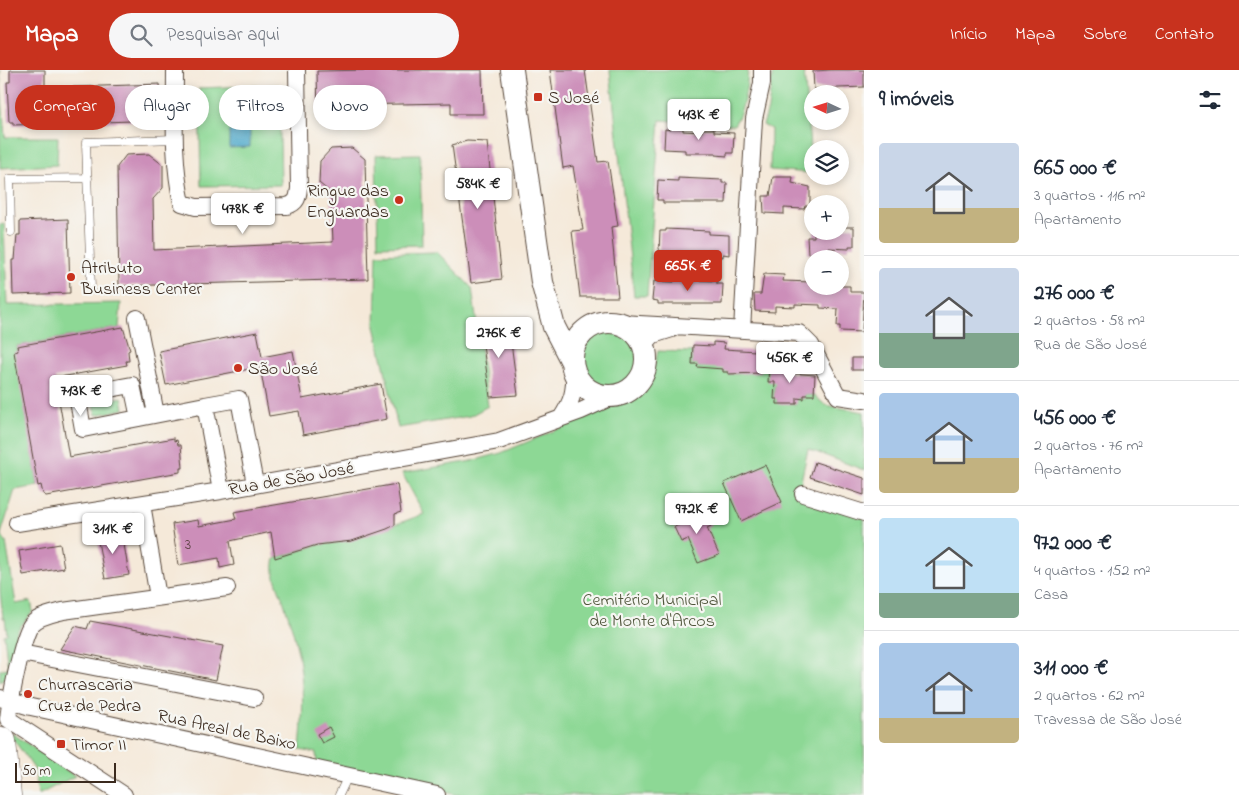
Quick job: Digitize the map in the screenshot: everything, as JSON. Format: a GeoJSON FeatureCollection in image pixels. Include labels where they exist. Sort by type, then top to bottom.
{"type":"FeatureCollection","features":[{"type":"Feature","properties":{"kind":"highway"},"geometry":{"type":"LineString","coordinates":[[3,725],[7,795]]}},
{"type":"Feature","properties":{"kind":"street"},"geometry":{"type":"LineString","coordinates":[[175,70],[174,139],[182,202],[188,206],[287,206],[294,204],[298,198],[299,188],[297,70]]}},
{"type":"Feature","properties":{"kind":"street"},"geometry":{"type":"LineString","coordinates":[[512,70],[542,282],[554,327],[578,380],[589,390],[603,396],[614,396],[630,390],[641,378],[646,361],[643,346],[633,332],[621,323]]}},
{"type":"Feature","properties":{"kind":"street"},"geometry":{"type":"LineString","coordinates":[[742,330],[754,119],[762,83],[762,70]]}},
{"type":"Feature","properties":{"kind":"street"},"geometry":{"type":"LineString","coordinates":[[542,282],[566,319],[581,325],[621,323],[799,333],[811,345],[838,396],[864,400]]}},
{"type":"Feature","properties":{"kind":"street"},"geometry":{"type":"LineString","coordinates":[[138,318],[156,414]]}},
{"type":"Feature","properties":{"kind":"street"},"geometry":{"type":"LineString","coordinates":[[561,418],[572,402],[575,387],[572,366],[576,342],[581,335],[596,325]]}},
{"type":"Feature","properties":{"kind":"street"},"geometry":{"type":"LineString","coordinates":[[643,346],[653,335],[681,326]]}},
{"type":"Feature","properties":{"kind":"street","name":"Rua de São José"},"geometry":{"type":"LineString","coordinates":[[17,523],[142,504],[499,441],[614,396]]}},
{"type":"Feature","properties":{"kind":"street"},"geometry":{"type":"LineString","coordinates":[[139,418],[239,399],[254,484]]}},
{"type":"Feature","properties":{"kind":"street"},"geometry":{"type":"LineString","coordinates":[[205,405],[221,490]]}},
{"type":"Feature","properties":{"kind":"street"},"geometry":{"type":"LineString","coordinates":[[803,494],[864,513]]}},
{"type":"Feature","properties":{"kind":"street"},"geometry":{"type":"LineString","coordinates":[[142,504],[158,597]]}},
{"type":"Feature","properties":{"kind":"street"},"geometry":{"type":"LineString","coordinates":[[124,795],[3,725],[5,699],[27,632],[32,623],[45,616],[63,611],[227,588]]}},
{"type":"Feature","properties":{"kind":"street"},"geometry":{"type":"LineString","coordinates":[[21,653],[254,698]]}},
{"type":"Feature","properties":{"kind":"street","name":"Rua Areal de Baixo"},"geometry":{"type":"LineString","coordinates":[[5,699],[31,708],[348,776],[398,791],[438,795]]}},
{"type":"Feature","properties":{"kind":"lane"},"geometry":{"type":"LineString","coordinates":[[92,290],[86,142],[174,139]]}},
{"type":"Feature","properties":{"kind":"lane"},"geometry":{"type":"LineString","coordinates":[[11,232],[10,179],[88,178]]}},
{"type":"Feature","properties":{"kind":"lane"},"geometry":{"type":"LineString","coordinates":[[339,795],[348,776]]}},
{"type":"Feature","properties":{"kind":"green space"},"geometry":{"type":"Polygon","coordinates":[[[0,70],[5,137],[58,137],[57,165],[0,168],[0,70]]]}},
{"type":"Feature","properties":{"kind":"green space"},"geometry":{"type":"Polygon","coordinates":[[[610,70],[748,70],[744,99],[734,125],[660,120],[647,296],[634,296],[610,70]]]}},
{"type":"Feature","properties":{"kind":"green space"},"geometry":{"type":"Polygon","coordinates":[[[773,70],[804,70],[804,130],[809,130],[809,140],[804,140],[804,172],[770,170],[771,129],[763,125],[768,109],[773,70]]]}},
{"type":"Feature","properties":{"kind":"green space"},"geometry":{"type":"Polygon","coordinates":[[[219,87],[219,130],[280,130],[281,185],[201,186],[200,130],[209,130],[209,88],[219,87]]]}},
{"type":"Feature","properties":{"kind":"green space","name":"Ringue das Enguardas"},"geometry":{"type":"Polygon","coordinates":[[[420,154],[422,245],[378,246],[376,155],[420,154]]]}},
{"type":"Feature","properties":{"kind":"green space"},"geometry":{"type":"Polygon","coordinates":[[[0,224],[4,224],[7,305],[121,303],[119,328],[17,346],[38,486],[15,490],[1,534],[6,542],[16,604],[31,601],[33,611],[17,631],[8,675],[0,682],[0,670],[8,668],[4,635],[7,634],[0,591],[0,224]]]}},
{"type":"Feature","properties":{"kind":"green space"},"geometry":{"type":"Polygon","coordinates":[[[437,252],[472,288],[488,406],[470,416],[398,428],[375,326],[377,254],[437,252]]]}},
{"type":"Feature","properties":{"kind":"green space"},"geometry":{"type":"Polygon","coordinates":[[[610,331],[621,333],[630,339],[636,348],[638,359],[636,370],[630,379],[621,385],[610,387],[599,385],[590,379],[584,370],[582,359],[584,348],[590,339],[599,333],[610,331]]]}},
{"type":"Feature","properties":{"kind":"green space","name":"Cemitério Municipal de Monte d'Arcos"},"geometry":{"type":"Polygon","coordinates":[[[658,351],[693,352],[692,364],[698,364],[698,367],[723,366],[728,374],[739,374],[762,353],[776,354],[776,364],[768,369],[768,381],[778,382],[774,387],[774,398],[777,399],[777,403],[796,404],[797,398],[804,399],[804,395],[814,395],[825,405],[864,412],[864,470],[808,449],[798,495],[864,517],[864,795],[457,795],[317,762],[316,753],[300,750],[302,677],[296,644],[275,577],[275,559],[317,545],[353,540],[424,514],[402,473],[472,461],[501,453],[630,399],[649,378],[658,351]]]}},
{"type":"Feature","properties":{"kind":"green space"},"geometry":{"type":"Polygon","coordinates":[[[122,397],[124,409],[96,415],[94,403],[122,397]]]}},
{"type":"Feature","properties":{"kind":"green space"},"geometry":{"type":"Polygon","coordinates":[[[0,725],[75,776],[38,795],[35,770],[14,740],[0,741],[0,725]]]}},
{"type":"Feature","properties":{"kind":"water"},"geometry":{"type":"Polygon","coordinates":[[[250,130],[250,147],[229,148],[229,131],[250,130]]]}},
{"type":"Feature","properties":{"kind":"building"},"geometry":{"type":"Polygon","coordinates":[[[10,70],[45,70],[45,85],[15,85],[15,125],[13,125],[13,122],[9,122],[7,82],[10,82],[10,70]]]}},
{"type":"Feature","properties":{"kind":"building"},"geometry":{"type":"Polygon","coordinates":[[[482,70],[483,114],[451,114],[451,103],[387,104],[387,85],[317,85],[317,71],[482,70]]]}},
{"type":"Feature","properties":{"kind":"building"},"geometry":{"type":"Polygon","coordinates":[[[550,70],[585,70],[598,162],[608,161],[618,226],[611,227],[618,297],[580,297],[572,231],[583,230],[573,166],[563,168],[550,70]]]}},
{"type":"Feature","properties":{"kind":"building"},"geometry":{"type":"Polygon","coordinates":[[[864,70],[864,87],[814,85],[813,71],[864,70]]]}},
{"type":"Feature","properties":{"kind":"building"},"geometry":{"type":"Polygon","coordinates":[[[125,85],[125,121],[115,122],[115,86],[125,85]]]}},
{"type":"Feature","properties":{"kind":"building"},"geometry":{"type":"Polygon","coordinates":[[[670,127],[683,128],[683,131],[702,132],[702,129],[714,129],[714,132],[734,133],[733,153],[727,153],[727,156],[716,155],[716,153],[685,153],[685,150],[664,149],[665,129],[670,130],[670,127]]]}},
{"type":"Feature","properties":{"kind":"building"},"geometry":{"type":"Polygon","coordinates":[[[467,141],[487,142],[502,279],[471,283],[452,145],[467,141]]]}},
{"type":"Feature","properties":{"kind":"building"},"geometry":{"type":"Polygon","coordinates":[[[352,148],[365,159],[368,279],[119,286],[117,167],[126,155],[149,154],[163,165],[163,188],[153,199],[154,250],[333,242],[331,193],[319,183],[320,161],[331,149],[352,148]]]}},
{"type":"Feature","properties":{"kind":"building"},"geometry":{"type":"Polygon","coordinates":[[[773,177],[793,177],[792,183],[810,187],[810,195],[804,195],[804,209],[784,208],[784,214],[764,213],[763,196],[770,196],[773,177]]]}},
{"type":"Feature","properties":{"kind":"building"},"geometry":{"type":"Polygon","coordinates":[[[678,178],[722,180],[722,183],[727,183],[726,203],[663,203],[663,200],[657,200],[658,180],[678,181],[678,178]]]}},
{"type":"Feature","properties":{"kind":"building"},"geometry":{"type":"Polygon","coordinates":[[[68,219],[70,293],[13,295],[12,260],[15,260],[17,235],[20,235],[20,221],[68,219]]]}},
{"type":"Feature","properties":{"kind":"building"},"geometry":{"type":"Polygon","coordinates":[[[849,227],[854,227],[854,246],[849,246],[849,249],[828,248],[828,250],[808,250],[807,240],[849,240],[849,227]]]}},
{"type":"Feature","properties":{"kind":"building"},"geometry":{"type":"Polygon","coordinates":[[[666,229],[709,231],[709,234],[729,235],[729,255],[723,254],[723,257],[659,251],[660,231],[666,231],[666,229]]]}},
{"type":"Feature","properties":{"kind":"building"},"geometry":{"type":"Polygon","coordinates":[[[764,274],[784,275],[783,281],[804,282],[804,295],[849,295],[850,286],[850,292],[864,292],[862,332],[840,331],[840,326],[837,326],[838,309],[820,308],[820,305],[795,304],[795,307],[775,306],[775,312],[755,311],[754,294],[761,294],[764,274]]]}},
{"type":"Feature","properties":{"kind":"building"},"geometry":{"type":"Polygon","coordinates":[[[674,279],[717,281],[717,284],[723,284],[722,304],[658,304],[658,301],[652,300],[654,281],[674,282],[674,279]]]}},
{"type":"Feature","properties":{"kind":"building"},"geometry":{"type":"Polygon","coordinates":[[[508,320],[518,395],[490,397],[480,323],[508,320]]]}},
{"type":"Feature","properties":{"kind":"building"},"geometry":{"type":"Polygon","coordinates":[[[123,327],[130,350],[128,351],[129,361],[126,361],[127,365],[55,378],[69,457],[174,438],[174,441],[177,440],[178,445],[181,445],[183,468],[180,468],[180,472],[46,496],[43,494],[41,485],[38,486],[14,352],[18,351],[17,346],[123,327]]]}},
{"type":"Feature","properties":{"kind":"building"},"geometry":{"type":"Polygon","coordinates":[[[257,332],[262,357],[293,351],[302,399],[381,384],[387,419],[303,435],[299,411],[269,416],[260,367],[166,385],[159,351],[257,332]]]}},
{"type":"Feature","properties":{"kind":"building"},"geometry":{"type":"Polygon","coordinates":[[[713,342],[725,343],[724,349],[762,353],[761,373],[728,374],[728,372],[723,372],[723,369],[697,367],[698,364],[692,364],[693,345],[713,346],[713,342]]]}},
{"type":"Feature","properties":{"kind":"building"},"geometry":{"type":"Polygon","coordinates":[[[852,358],[864,358],[864,370],[852,370],[852,358]]]}},
{"type":"Feature","properties":{"kind":"building"},"geometry":{"type":"Polygon","coordinates":[[[769,364],[790,365],[790,373],[815,375],[814,395],[804,395],[804,399],[797,398],[797,404],[777,404],[777,399],[774,399],[775,382],[768,382],[769,364]]]}},
{"type":"Feature","properties":{"kind":"building"},"geometry":{"type":"Polygon","coordinates":[[[815,462],[864,478],[864,495],[810,477],[815,462]]]}},
{"type":"Feature","properties":{"kind":"building"},"geometry":{"type":"Polygon","coordinates":[[[765,465],[782,502],[741,521],[724,483],[765,465]]]}},
{"type":"Feature","properties":{"kind":"building"},"geometry":{"type":"Polygon","coordinates":[[[397,484],[401,512],[395,514],[395,525],[387,529],[352,541],[317,545],[275,558],[271,532],[230,541],[234,565],[220,568],[219,558],[178,565],[172,524],[198,520],[199,526],[236,519],[234,512],[397,484]]]}},
{"type":"Feature","properties":{"kind":"building"},"geometry":{"type":"Polygon","coordinates":[[[693,509],[697,518],[706,514],[711,526],[707,528],[719,555],[698,563],[688,539],[681,542],[674,527],[683,523],[680,515],[693,509]]]}},
{"type":"Feature","properties":{"kind":"building"},"geometry":{"type":"Polygon","coordinates":[[[122,532],[129,575],[105,579],[97,536],[122,532]]]}},
{"type":"Feature","properties":{"kind":"building"},"geometry":{"type":"Polygon","coordinates":[[[60,544],[64,568],[23,575],[19,551],[60,544]]]}},
{"type":"Feature","properties":{"kind":"building"},"geometry":{"type":"Polygon","coordinates":[[[90,621],[223,646],[216,680],[60,649],[75,626],[87,629],[90,621]]]}},
{"type":"Feature","properties":{"kind":"building"},"geometry":{"type":"Polygon","coordinates":[[[329,727],[334,737],[322,743],[317,734],[329,727]]]}},
{"type":"Feature","properties":{"kind":"tunnel"},"geometry":{"type":"LineString","coordinates":[[0,721],[2,741]]}},
{"type":"Feature","properties":{"kind":"place","name":"S José"},"geometry":{"type":"Point","coordinates":[538,97]}},
{"type":"Feature","properties":{"kind":"place","name":"Ringue das Enguardas"},"geometry":{"type":"Point","coordinates":[399,200]}},
{"type":"Feature","properties":{"kind":"place","name":"Atributo Business Center"},"geometry":{"type":"Point","coordinates":[71,277]}},
{"type":"Feature","properties":{"kind":"place","name":"São José"},"geometry":{"type":"Point","coordinates":[238,368]}},
{"type":"Feature","properties":{"kind":"place","name":"Churrascaria Cruz de Pedra"},"geometry":{"type":"Point","coordinates":[28,694]}},
{"type":"Feature","properties":{"kind":"place","name":"Timor II"},"geometry":{"type":"Point","coordinates":[61,744]}}]}
